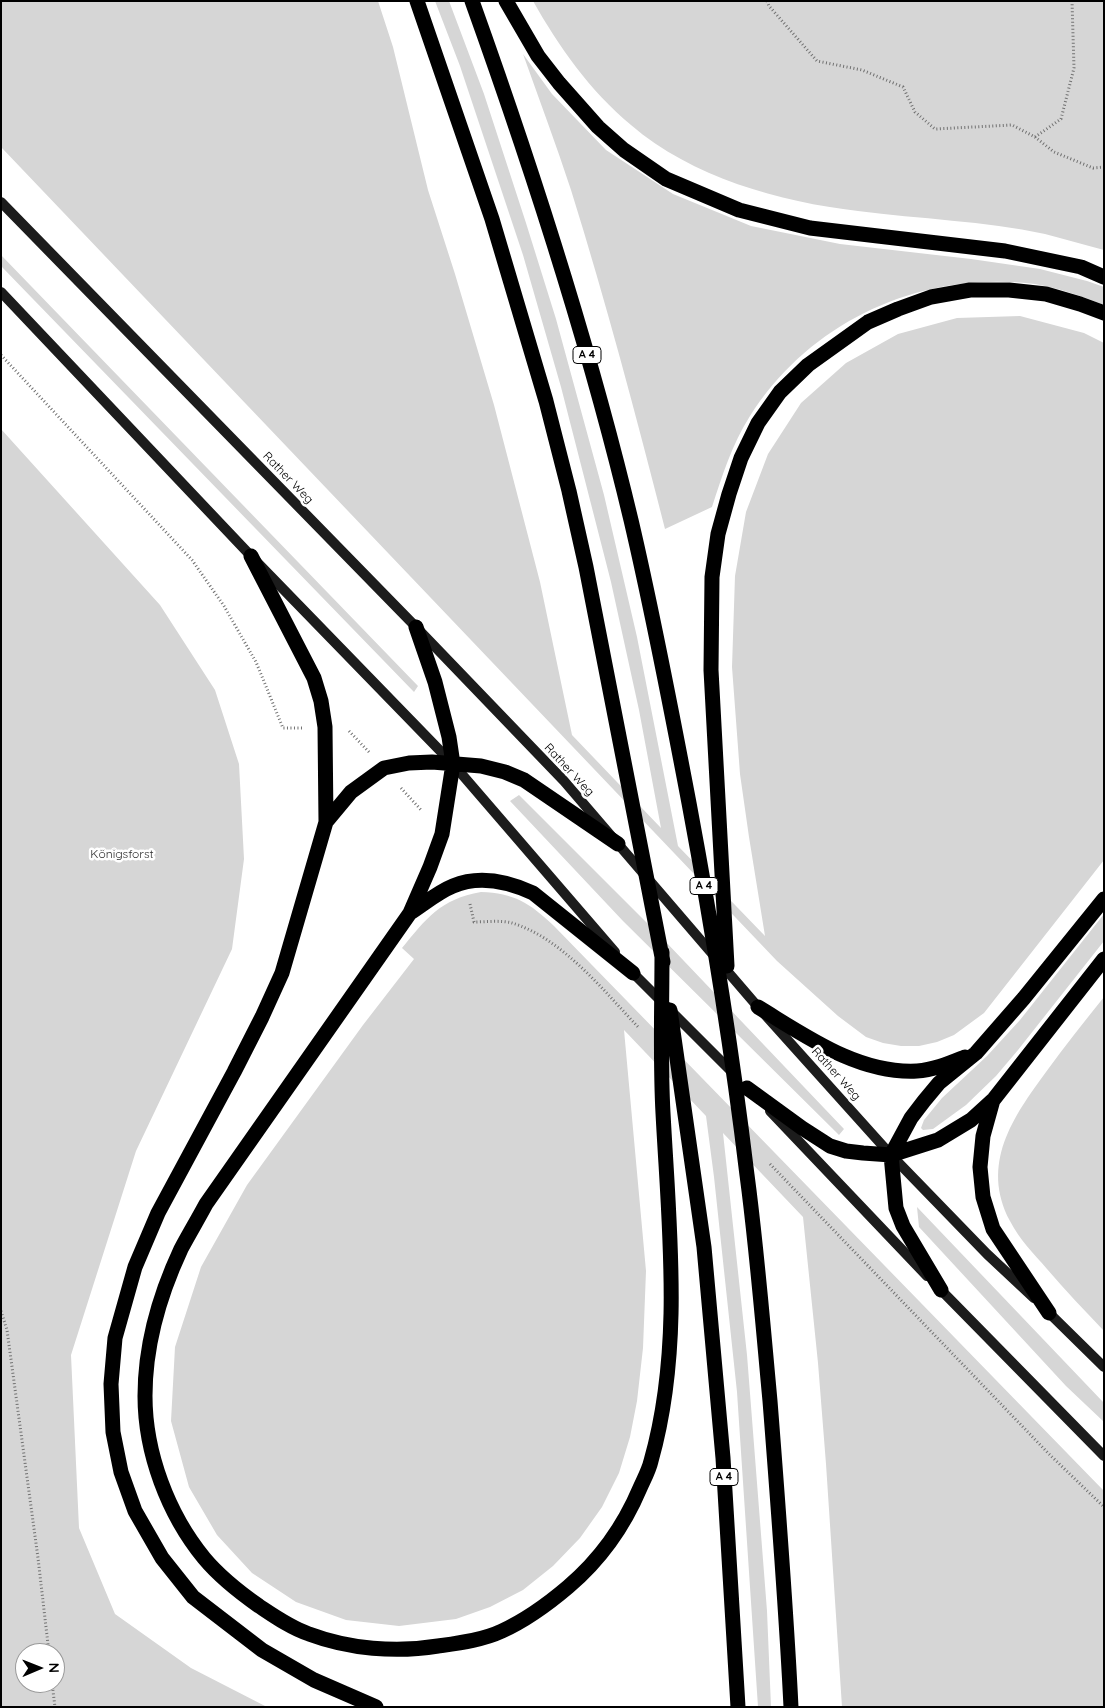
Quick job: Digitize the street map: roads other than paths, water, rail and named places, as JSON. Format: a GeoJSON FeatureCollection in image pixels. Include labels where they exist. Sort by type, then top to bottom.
{"type":"FeatureCollection","features":[{"type":"Feature","properties":{"kind":"highway","name":"A 4"},"geometry":{"type":"LineString","coordinates":[[417,1],[492,219],[526,330],[569,491],[586,567],[662,952],[704,1247],[723,1458],[738,1707]]}},
{"type":"Feature","properties":{"kind":"highway","name":"A 4"},"geometry":{"type":"LineString","coordinates":[[472,1],[540,198],[589,360],[630,519],[673,717],[714,941],[748,1178],[761,1302],[782,1553],[792,1707]]}},
{"type":"Feature","properties":{"kind":"highway"},"geometry":{"type":"LineString","coordinates":[[506,1],[538,56],[598,127],[624,150],[666,179],[739,210],[810,228],[1005,251],[1080,267],[1104,277]]}},
{"type":"Feature","properties":{"kind":"highway"},"geometry":{"type":"LineString","coordinates":[[732,1056],[711,670],[712,577],[718,534],[729,494],[741,458],[758,423],[780,392],[808,365],[868,322],[930,298],[970,290],[1009,290],[1046,294],[1104,313]]}},
{"type":"Feature","properties":{"kind":"highway"},"geometry":{"type":"LineString","coordinates":[[251,556],[314,678],[321,701],[325,727],[326,822],[282,973],[234,1072],[158,1214],[135,1267],[115,1338],[111,1384],[113,1432],[121,1472],[135,1511],[162,1558],[193,1597],[262,1650],[314,1680],[376,1707]]}},
{"type":"Feature","properties":{"kind":"highway"},"geometry":{"type":"LineString","coordinates":[[416,627],[435,682],[449,737],[453,764],[442,834],[430,867],[410,913],[206,1204],[181,1250],[160,1304],[149,1348],[145,1397],[150,1444],[164,1487],[182,1525],[204,1558],[236,1589],[270,1614],[306,1634],[345,1644],[391,1650],[426,1648],[463,1642],[499,1632],[530,1615],[559,1595],[587,1571],[613,1540],[634,1503],[651,1463],[670,1353],[671,1285],[663,1107],[662,952]]}},
{"type":"Feature","properties":{"kind":"highway"},"geometry":{"type":"LineString","coordinates":[[326,822],[351,792],[384,768],[409,763],[432,762],[481,766],[505,772],[524,780],[618,844]]}},
{"type":"Feature","properties":{"kind":"highway"},"geometry":{"type":"LineString","coordinates":[[410,913],[452,886],[467,882],[496,881],[516,885],[533,893],[633,973]]}},
{"type":"Feature","properties":{"kind":"highway"},"geometry":{"type":"LineString","coordinates":[[941,1290],[903,1226],[896,1208],[891,1155],[911,1118],[924,1101],[939,1083],[976,1053],[1024,998],[1104,899]]}},
{"type":"Feature","properties":{"kind":"highway"},"geometry":{"type":"LineString","coordinates":[[747,1088],[830,1146],[863,1154],[891,1155],[938,1140],[971,1120],[994,1099],[1104,960]]}},
{"type":"Feature","properties":{"kind":"highway"},"geometry":{"type":"LineString","coordinates":[[758,1007],[826,1047],[866,1064],[900,1071],[918,1071],[936,1068],[976,1053]]}},
{"type":"Feature","properties":{"kind":"highway"},"geometry":{"type":"LineString","coordinates":[[994,1099],[983,1136],[980,1167],[983,1197],[993,1229],[1049,1313]]}},
{"type":"Feature","properties":{"kind":"main road","name":"Rather Weg"},"geometry":{"type":"LineString","coordinates":[[1,202],[564,781],[758,1007],[891,1155],[987,1254],[1104,1367]]}},
{"type":"Feature","properties":{"kind":"main road"},"geometry":{"type":"LineString","coordinates":[[1,292],[251,556],[453,764],[633,973],[1104,1456]]}},
{"type":"Feature","properties":{"kind":"park label","name":"Königsforst"},"geometry":{"type":"Point","coordinates":[122,854]}}]}
